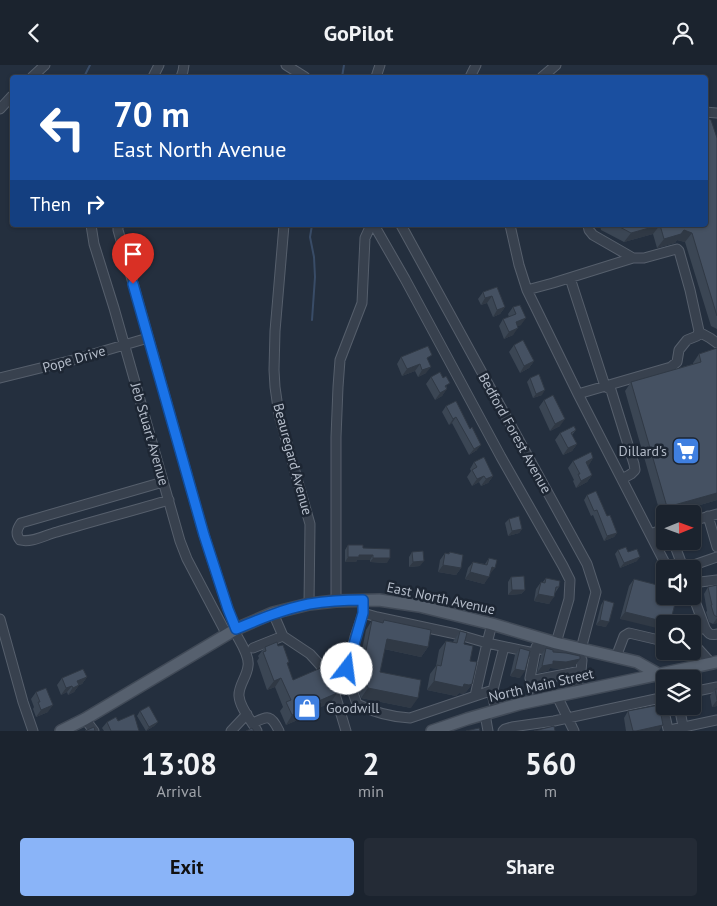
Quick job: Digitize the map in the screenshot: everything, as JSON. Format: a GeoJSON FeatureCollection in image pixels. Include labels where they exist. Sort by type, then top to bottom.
{"type":"FeatureCollection","features":[{"type":"Feature","properties":{"kind":"main road","name":"East North Avenue"},"geometry":{"type":"LineString","coordinates":[[60,731],[85,719],[232,631],[273,613],[309,604],[336,601],[379,600],[419,606],[492,624],[537,646],[556,643],[578,651],[637,662],[656,673]]}},
{"type":"Feature","properties":{"kind":"main road","name":"North Main Street"},"geometry":{"type":"LineString","coordinates":[[690,670],[714,663]]}},
{"type":"Feature","properties":{"kind":"main road","name":"North Main Street"},"geometry":{"type":"LineString","coordinates":[[432,731],[445,729],[490,712],[656,676]]}},
{"type":"Feature","properties":{"kind":"street"},"geometry":{"type":"LineString","coordinates":[[34,75],[45,65]]}},
{"type":"Feature","properties":{"kind":"street"},"geometry":{"type":"LineString","coordinates":[[286,65],[303,75]]}},
{"type":"Feature","properties":{"kind":"street"},"geometry":{"type":"LineString","coordinates":[[544,75],[556,65]]}},
{"type":"Feature","properties":{"kind":"street"},"geometry":{"type":"LineString","coordinates":[[0,109],[10,98]]}},
{"type":"Feature","properties":{"kind":"street","name":"Jeb Stuart Avenue"},"geometry":{"type":"LineString","coordinates":[[91,227],[94,244],[180,541],[187,559],[232,631]]}},
{"type":"Feature","properties":{"kind":"street","name":"Jeb Stuart Avenue"},"geometry":{"type":"LineString","coordinates":[[118,227],[204,535],[228,609],[232,631]]}},
{"type":"Feature","properties":{"kind":"street","name":"Beauregard Avenue"},"geometry":{"type":"LineString","coordinates":[[284,227],[275,331],[275,387],[279,415],[310,524],[309,604]]}},
{"type":"Feature","properties":{"kind":"street","name":"Beauregard Avenue"},"geometry":{"type":"LineString","coordinates":[[336,601],[338,387],[340,360],[362,303],[365,238],[371,227]]}},
{"type":"Feature","properties":{"kind":"street","name":"Bedford Forest Avenue"},"geometry":{"type":"LineString","coordinates":[[373,227],[410,288],[570,580],[569,599],[556,643]]}},
{"type":"Feature","properties":{"kind":"street","name":"Bedford Forest Avenue"},"geometry":{"type":"LineString","coordinates":[[402,227],[587,565],[596,592],[578,651],[579,657],[582,659],[581,671],[576,673]]}},
{"type":"Feature","properties":{"kind":"street"},"geometry":{"type":"LineString","coordinates":[[510,227],[527,290],[663,560]]}},
{"type":"Feature","properties":{"kind":"street"},"geometry":{"type":"LineString","coordinates":[[588,227],[593,235],[633,258]]}},
{"type":"Feature","properties":{"kind":"street"},"geometry":{"type":"LineString","coordinates":[[527,290],[633,258],[644,258],[677,249],[679,251],[699,327],[697,336],[686,340],[679,350],[677,362],[671,367],[578,394]]}},
{"type":"Feature","properties":{"kind":"street"},"geometry":{"type":"LineString","coordinates":[[570,278],[605,387],[611,390],[634,463],[635,470],[622,479]]}},
{"type":"Feature","properties":{"kind":"street"},"geometry":{"type":"LineString","coordinates":[[699,333],[717,343]]}},
{"type":"Feature","properties":{"kind":"street","name":"Pope Drive"},"geometry":{"type":"LineString","coordinates":[[0,378],[73,360],[148,337]]}},
{"type":"Feature","properties":{"kind":"street"},"geometry":{"type":"LineString","coordinates":[[163,482],[22,523],[17,528],[17,537],[24,541],[32,540],[169,500]]}},
{"type":"Feature","properties":{"kind":"street"},"geometry":{"type":"LineString","coordinates":[[712,515],[717,547]]}},
{"type":"Feature","properties":{"kind":"street"},"geometry":{"type":"LineString","coordinates":[[650,534],[656,532]]}},
{"type":"Feature","properties":{"kind":"street"},"geometry":{"type":"LineString","coordinates":[[676,550],[685,567],[717,557]]}},
{"type":"Feature","properties":{"kind":"street"},"geometry":{"type":"LineString","coordinates":[[701,582],[717,580]]}},
{"type":"Feature","properties":{"kind":"street"},"geometry":{"type":"LineString","coordinates":[[363,600],[363,613],[346,673],[357,704],[366,709],[410,718],[493,690]]}},
{"type":"Feature","properties":{"kind":"street"},"geometry":{"type":"LineString","coordinates":[[696,605],[707,633],[717,634]]}},
{"type":"Feature","properties":{"kind":"street"},"geometry":{"type":"LineString","coordinates":[[273,613],[282,636],[310,654],[320,665],[335,694],[346,731]]}},
{"type":"Feature","properties":{"kind":"street"},"geometry":{"type":"LineString","coordinates":[[363,613],[504,647],[537,646],[578,651]]}},
{"type":"Feature","properties":{"kind":"street"},"geometry":{"type":"LineString","coordinates":[[0,619],[33,731]]}},
{"type":"Feature","properties":{"kind":"street"},"geometry":{"type":"LineString","coordinates":[[475,696],[492,624]]}},
{"type":"Feature","properties":{"kind":"street"},"geometry":{"type":"LineString","coordinates":[[232,631],[248,658],[248,667],[239,690],[241,705],[255,727],[266,717],[274,721],[279,731]]}},
{"type":"Feature","properties":{"kind":"street"},"geometry":{"type":"LineString","coordinates":[[444,631],[468,642],[476,639]]}},
{"type":"Feature","properties":{"kind":"street"},"geometry":{"type":"LineString","coordinates":[[616,657],[624,636],[629,633],[656,640]]}},
{"type":"Feature","properties":{"kind":"street"},"geometry":{"type":"LineString","coordinates":[[253,648],[282,636]]}},
{"type":"Feature","properties":{"kind":"street"},"geometry":{"type":"LineString","coordinates":[[537,646],[530,678],[535,680],[576,673],[580,691]]}},
{"type":"Feature","properties":{"kind":"street"},"geometry":{"type":"LineString","coordinates":[[488,731],[493,690],[504,647]]}},
{"type":"Feature","properties":{"kind":"street"},"geometry":{"type":"LineString","coordinates":[[701,651],[714,663]]}},
{"type":"Feature","properties":{"kind":"street"},"geometry":{"type":"LineString","coordinates":[[535,680],[540,700]]}},
{"type":"Feature","properties":{"kind":"street"},"geometry":{"type":"LineString","coordinates":[[701,690],[717,687]]}},
{"type":"Feature","properties":{"kind":"street"},"geometry":{"type":"LineString","coordinates":[[706,689],[709,692],[717,692]]}},
{"type":"Feature","properties":{"kind":"street"},"geometry":{"type":"LineString","coordinates":[[557,696],[574,731]]}},
{"type":"Feature","properties":{"kind":"street"},"geometry":{"type":"LineString","coordinates":[[503,731],[512,727],[554,721],[656,699]]}},
{"type":"Feature","properties":{"kind":"street"},"geometry":{"type":"LineString","coordinates":[[231,731],[247,714]]}},
{"type":"Feature","properties":{"kind":"street"},"geometry":{"type":"LineString","coordinates":[[666,715],[668,729],[670,730],[684,729],[717,720]]}},
{"type":"Feature","properties":{"kind":"street"},"geometry":{"type":"LineString","coordinates":[[681,715],[684,729]]}},
{"type":"Feature","properties":{"kind":"street"},"geometry":{"type":"LineString","coordinates":[[85,719],[94,731]]}},
{"type":"Feature","properties":{"kind":"street"},"geometry":{"type":"LineString","coordinates":[[554,721],[558,731]]}},
{"type":"Feature","properties":{"kind":"building"},"geometry":{"type":"Polygon","coordinates":[[[708,118],[711,120],[717,138],[717,316],[692,233],[684,230],[681,234],[664,239],[661,227],[708,227],[708,118]]]}},
{"type":"Feature","properties":{"kind":"building"},"geometry":{"type":"Polygon","coordinates":[[[620,227],[653,227],[631,233],[620,227]]]}},
{"type":"Feature","properties":{"kind":"building"},"geometry":{"type":"Polygon","coordinates":[[[497,287],[505,307],[497,310],[492,296],[485,298],[483,292],[497,287]]]}},
{"type":"Feature","properties":{"kind":"building"},"geometry":{"type":"Polygon","coordinates":[[[520,305],[526,318],[516,322],[518,328],[509,332],[503,319],[516,314],[513,307],[520,305]]]}},
{"type":"Feature","properties":{"kind":"building"},"geometry":{"type":"Polygon","coordinates":[[[523,340],[534,361],[524,366],[514,345],[523,340]]]}},
{"type":"Feature","properties":{"kind":"building"},"geometry":{"type":"Polygon","coordinates":[[[428,346],[432,355],[427,358],[431,367],[422,370],[420,364],[407,369],[401,357],[428,346]]]}},
{"type":"Feature","properties":{"kind":"building"},"geometry":{"type":"Polygon","coordinates":[[[717,348],[717,493],[674,505],[666,505],[631,382],[701,362],[699,354],[717,348]]]}},
{"type":"Feature","properties":{"kind":"building"},"geometry":{"type":"Polygon","coordinates":[[[440,372],[443,378],[446,376],[450,383],[445,386],[447,389],[440,393],[431,377],[440,372]]]}},
{"type":"Feature","properties":{"kind":"building"},"geometry":{"type":"Polygon","coordinates":[[[539,374],[545,390],[536,394],[530,378],[539,374]]]}},
{"type":"Feature","properties":{"kind":"building"},"geometry":{"type":"Polygon","coordinates":[[[553,395],[565,419],[555,424],[544,400],[553,395]]]}},
{"type":"Feature","properties":{"kind":"building"},"geometry":{"type":"Polygon","coordinates":[[[456,401],[470,429],[472,427],[481,445],[474,449],[456,417],[453,419],[446,406],[456,401]]]}},
{"type":"Feature","properties":{"kind":"building"},"geometry":{"type":"Polygon","coordinates":[[[574,426],[576,430],[571,433],[577,444],[568,448],[560,433],[574,426]]]}},
{"type":"Feature","properties":{"kind":"building"},"geometry":{"type":"Polygon","coordinates":[[[591,452],[593,458],[586,462],[592,475],[581,481],[578,474],[580,474],[573,461],[591,452]]]}},
{"type":"Feature","properties":{"kind":"building"},"geometry":{"type":"Polygon","coordinates":[[[484,457],[493,476],[486,479],[484,476],[477,479],[472,470],[477,467],[474,462],[484,457]]]}},
{"type":"Feature","properties":{"kind":"building"},"geometry":{"type":"Polygon","coordinates":[[[596,491],[607,516],[610,515],[617,533],[607,536],[597,510],[594,511],[587,495],[596,491]]]}},
{"type":"Feature","properties":{"kind":"building"},"geometry":{"type":"Polygon","coordinates":[[[519,516],[522,529],[512,531],[509,519],[519,516]]]}},
{"type":"Feature","properties":{"kind":"building"},"geometry":{"type":"Polygon","coordinates":[[[348,545],[363,545],[363,548],[390,549],[390,558],[373,558],[373,555],[348,557],[348,545]]]}},
{"type":"Feature","properties":{"kind":"building"},"geometry":{"type":"Polygon","coordinates":[[[626,547],[628,552],[637,549],[640,557],[624,563],[618,550],[626,547]]]}},
{"type":"Feature","properties":{"kind":"building"},"geometry":{"type":"Polygon","coordinates":[[[423,551],[424,561],[413,562],[412,552],[423,551]]]}},
{"type":"Feature","properties":{"kind":"building"},"geometry":{"type":"Polygon","coordinates":[[[450,552],[463,555],[461,568],[443,565],[445,553],[449,554],[450,552]]]}},
{"type":"Feature","properties":{"kind":"building"},"geometry":{"type":"Polygon","coordinates":[[[489,558],[497,560],[495,568],[492,567],[489,577],[470,572],[473,562],[487,565],[489,558]]]}},
{"type":"Feature","properties":{"kind":"building"},"geometry":{"type":"Polygon","coordinates":[[[524,576],[525,590],[512,590],[511,577],[524,576]]]}},
{"type":"Feature","properties":{"kind":"building"},"geometry":{"type":"Polygon","coordinates":[[[546,578],[560,581],[559,587],[556,587],[554,597],[538,594],[541,582],[545,583],[546,578]]]}},
{"type":"Feature","properties":{"kind":"building"},"geometry":{"type":"Polygon","coordinates":[[[634,579],[656,585],[656,605],[675,605],[672,615],[656,615],[656,620],[625,612],[634,579]]]}},
{"type":"Feature","properties":{"kind":"building"},"geometry":{"type":"Polygon","coordinates":[[[717,585],[717,617],[714,615],[711,605],[708,587],[717,585]]]}},
{"type":"Feature","properties":{"kind":"building"},"geometry":{"type":"Polygon","coordinates":[[[604,600],[614,603],[609,622],[600,620],[604,600]]]}},
{"type":"Feature","properties":{"kind":"building"},"geometry":{"type":"Polygon","coordinates":[[[372,620],[383,623],[384,620],[431,630],[428,647],[387,639],[380,672],[421,680],[418,698],[368,688],[366,683],[369,667],[363,666],[372,620]]]}},
{"type":"Feature","properties":{"kind":"building"},"geometry":{"type":"Polygon","coordinates":[[[460,631],[467,633],[464,644],[473,646],[470,661],[477,662],[472,684],[464,684],[462,687],[434,681],[437,665],[441,666],[446,641],[457,643],[460,631]]]}},
{"type":"Feature","properties":{"kind":"building"},"geometry":{"type":"Polygon","coordinates":[[[277,642],[278,646],[283,645],[293,680],[323,667],[337,693],[321,700],[322,703],[292,715],[286,702],[291,700],[281,678],[274,681],[263,652],[266,651],[265,647],[277,642]]]}},
{"type":"Feature","properties":{"kind":"building"},"geometry":{"type":"Polygon","coordinates":[[[520,648],[530,651],[525,671],[515,669],[520,648]]]}},
{"type":"Feature","properties":{"kind":"building"},"geometry":{"type":"Polygon","coordinates":[[[546,648],[553,650],[553,652],[580,656],[580,659],[566,662],[553,661],[553,664],[542,666],[546,648]]]}},
{"type":"Feature","properties":{"kind":"building"},"geometry":{"type":"Polygon","coordinates":[[[83,669],[87,677],[77,681],[79,685],[73,688],[72,686],[66,688],[62,678],[83,669]]]}},
{"type":"Feature","properties":{"kind":"building"},"geometry":{"type":"Polygon","coordinates":[[[46,688],[53,705],[41,710],[36,692],[46,688]]]}},
{"type":"Feature","properties":{"kind":"building"},"geometry":{"type":"Polygon","coordinates":[[[149,706],[158,722],[149,727],[140,711],[149,706]]]}},
{"type":"Feature","properties":{"kind":"building"},"geometry":{"type":"Polygon","coordinates":[[[656,706],[656,715],[661,715],[663,725],[633,731],[628,711],[656,706]]]}},
{"type":"Feature","properties":{"kind":"building"},"geometry":{"type":"Polygon","coordinates":[[[134,714],[139,731],[111,731],[107,722],[116,717],[118,721],[134,714]]]}},
{"type":"Feature","properties":{"kind":"building"},"geometry":{"type":"Polygon","coordinates":[[[554,726],[555,731],[534,731],[554,726]]]}},
{"type":"Feature","properties":{"kind":"building"},"geometry":{"type":"Polygon","coordinates":[[[94,727],[95,731],[85,731],[94,727]]]}},
{"type":"Feature","properties":{"kind":"building"},"geometry":{"type":"Polygon","coordinates":[[[479,728],[480,731],[466,731],[479,728]]]}},
{"type":"Feature","properties":{"kind":"waterway"},"geometry":{"type":"LineString","coordinates":[[85,75],[90,65]]}},
{"type":"Feature","properties":{"kind":"waterway"},"geometry":{"type":"LineString","coordinates":[[342,75],[344,65]]}},
{"type":"Feature","properties":{"kind":"waterway"},"geometry":{"type":"LineString","coordinates":[[312,227],[310,237],[315,277],[312,320]]}},
{"type":"Feature","properties":{"kind":"place","name":"Dillard's"},"geometry":{"type":"Point","coordinates":[686,451]}},
{"type":"Feature","properties":{"kind":"place","name":"Goodwill"},"geometry":{"type":"Point","coordinates":[307,708]}},
{"type":"Feature","properties":{"kind":"route"},"geometry":{"type":"LineString","coordinates":[[133,284],[204,535],[236,629],[273,613],[309,604],[363,600],[363,613],[347,669]]}}]}
